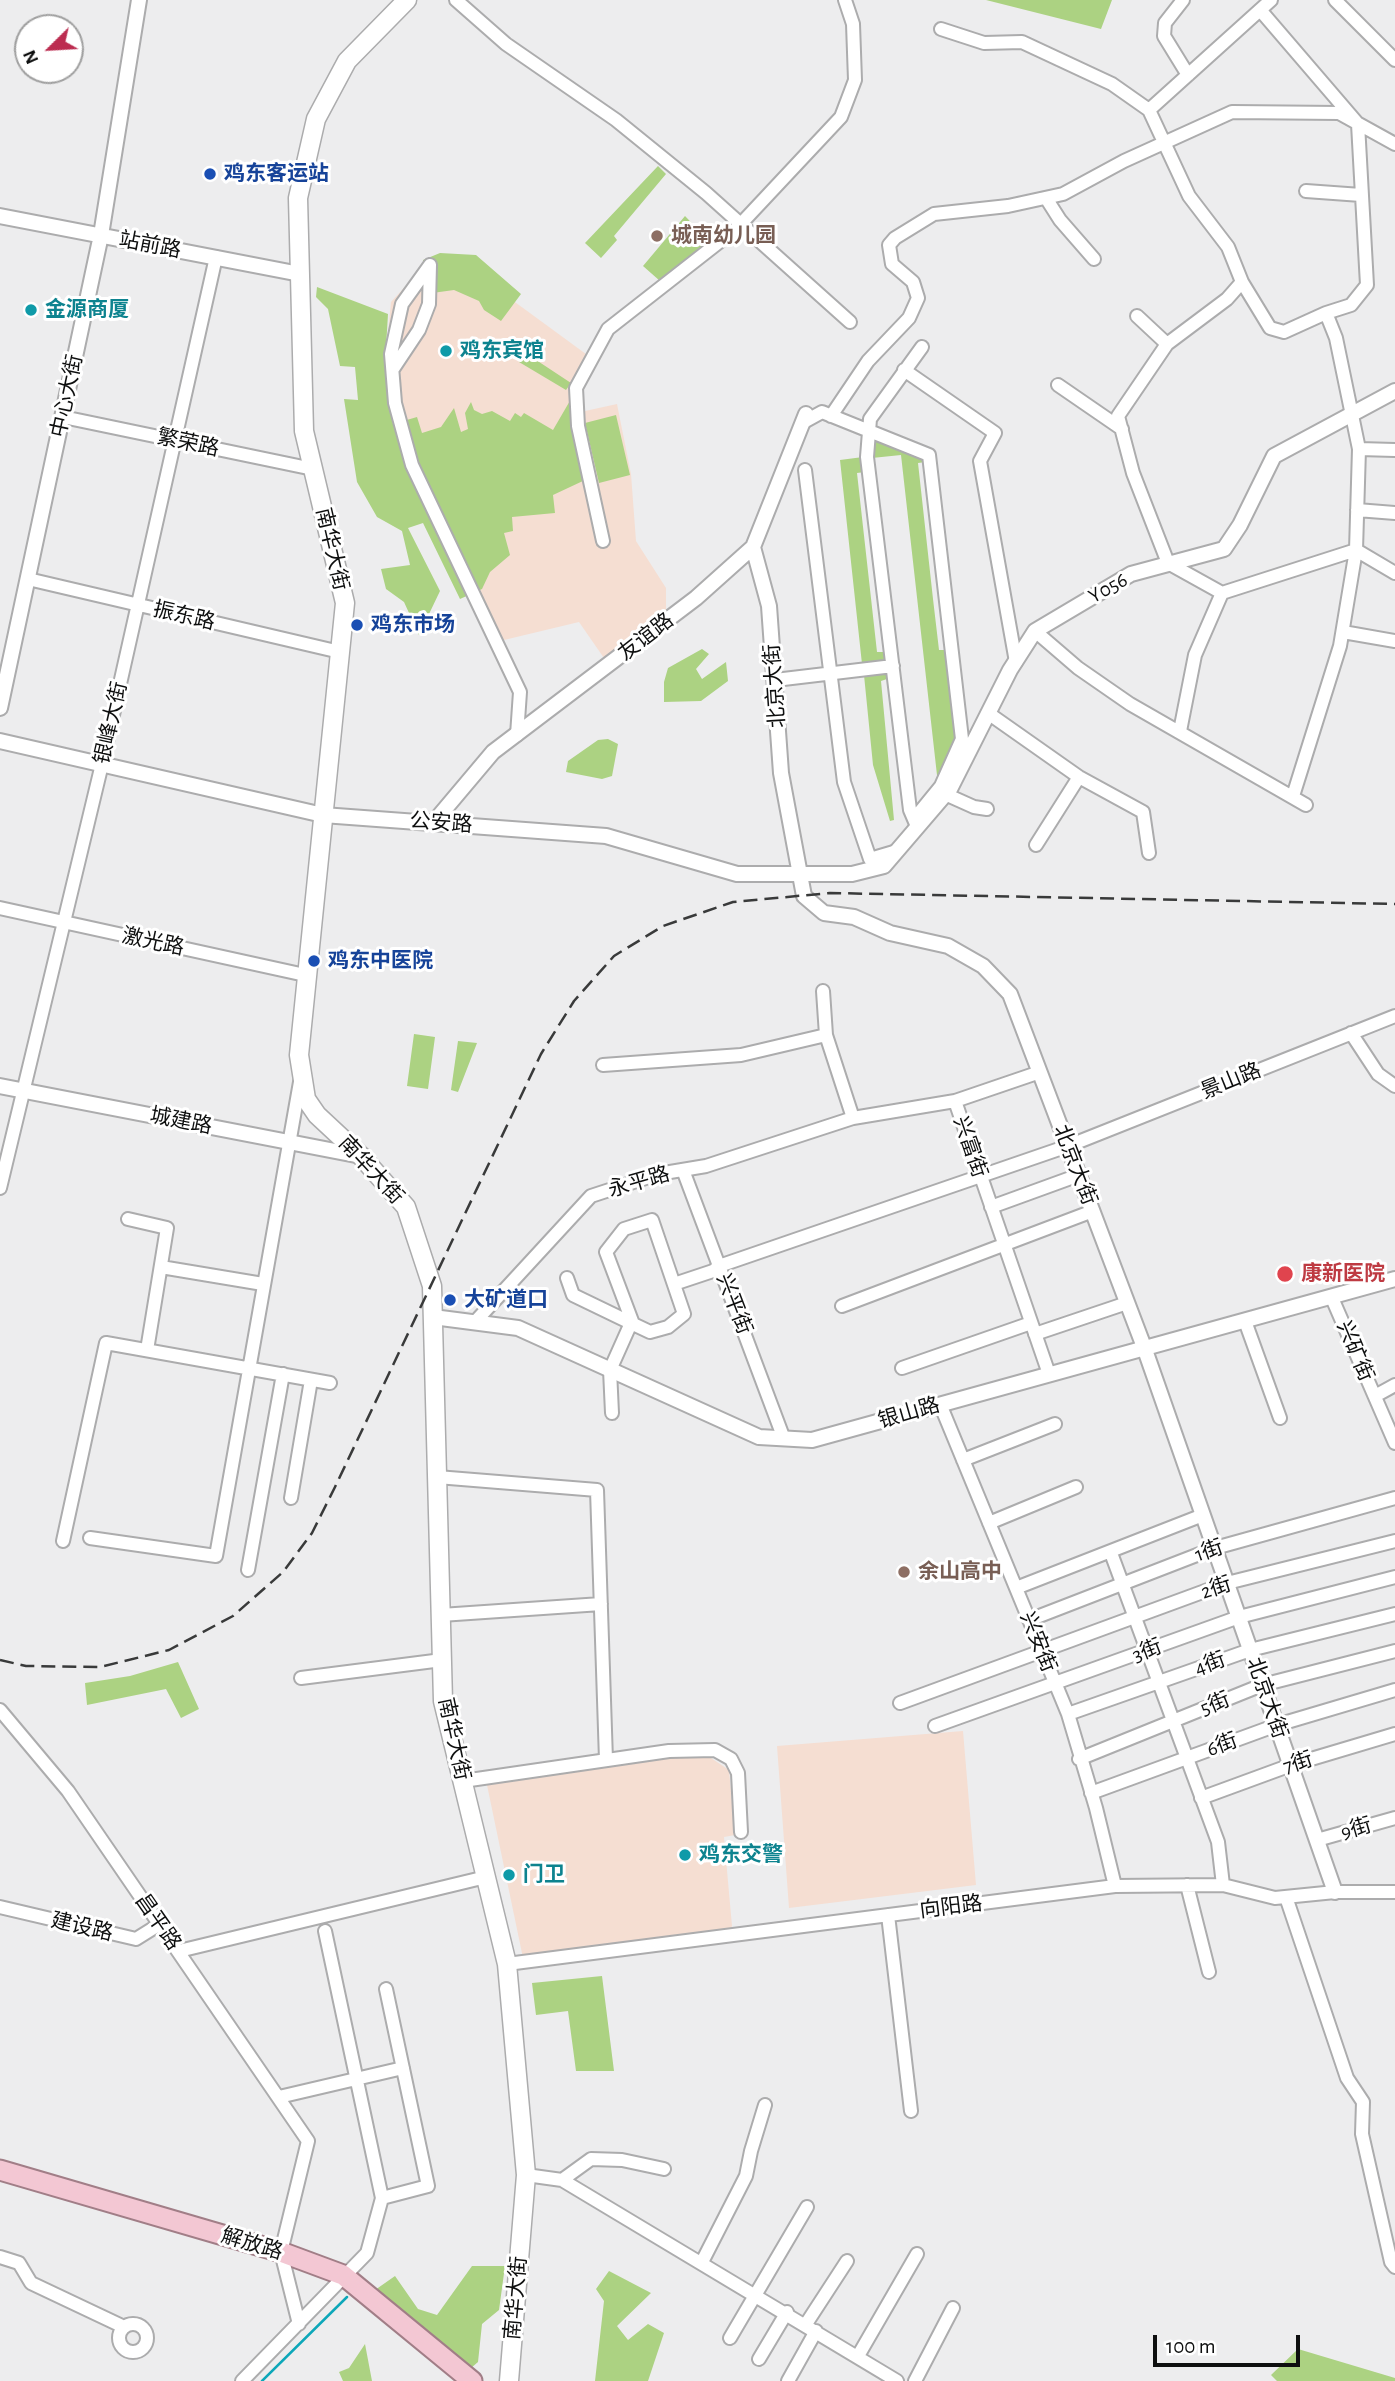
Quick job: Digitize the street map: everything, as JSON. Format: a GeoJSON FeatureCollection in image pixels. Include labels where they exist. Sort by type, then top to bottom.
{"type":"FeatureCollection","features":[{"type":"Feature","properties":{"kind":"highway","name":"解放路"},"geometry":{"type":"LineString","coordinates":[[0,2170],[281,2252],[343,2275],[472,2381]]}},
{"type":"Feature","properties":{"kind":"main road","name":"南华大街"},"geometry":{"type":"LineString","coordinates":[[408,0],[347,61],[316,119],[298,198],[304,431],[345,603],[305,975],[299,1055],[306,1099],[317,1115],[361,1156],[406,1207],[432,1286],[443,1701],[508,1964],[526,2175],[509,2381]]}},
{"type":"Feature","properties":{"kind":"street","name":"中心大街"},"geometry":{"type":"LineString","coordinates":[[0,708],[101,235],[139,0]]}},
{"type":"Feature","properties":{"kind":"street"},"geometry":{"type":"LineString","coordinates":[[456,0],[506,44],[616,120],[741,225],[850,322]]}},
{"type":"Feature","properties":{"kind":"street"},"geometry":{"type":"LineString","coordinates":[[603,541],[578,426],[576,388],[608,329],[741,225],[841,117],[855,79],[853,24],[845,0]]}},
{"type":"Feature","properties":{"kind":"street"},"geometry":{"type":"LineString","coordinates":[[1183,0],[1165,23],[1164,36],[1188,75]]}},
{"type":"Feature","properties":{"kind":"street"},"geometry":{"type":"LineString","coordinates":[[1149,110],[1271,0]]}},
{"type":"Feature","properties":{"kind":"street"},"geometry":{"type":"LineString","coordinates":[[1335,0],[1395,60]]}},
{"type":"Feature","properties":{"kind":"street"},"geometry":{"type":"LineString","coordinates":[[941,29],[984,43],[1023,42],[1112,84],[1149,110],[1189,196],[1228,247],[1242,282],[1270,328],[1283,332],[1351,305],[1367,285],[1358,124],[1261,11]]}},
{"type":"Feature","properties":{"kind":"street"},"geometry":{"type":"LineString","coordinates":[[831,416],[868,361],[909,318],[918,298],[913,282],[892,264],[889,245],[895,238],[934,214],[1008,206],[1063,194],[1162,142],[1231,112],[1339,113],[1395,144]]}},
{"type":"Feature","properties":{"kind":"street"},"geometry":{"type":"LineString","coordinates":[[1306,191],[1361,195]]}},
{"type":"Feature","properties":{"kind":"street"},"geometry":{"type":"LineString","coordinates":[[1046,198],[1060,220],[1094,259]]}},
{"type":"Feature","properties":{"kind":"street","name":"站前路"},"geometry":{"type":"LineString","coordinates":[[0,216],[300,274]]}},
{"type":"Feature","properties":{"kind":"street","name":"银峰大街"},"geometry":{"type":"LineString","coordinates":[[0,1188],[102,764],[216,257]]}},
{"type":"Feature","properties":{"kind":"street"},"geometry":{"type":"LineString","coordinates":[[393,369],[419,330],[429,304],[430,265],[402,304],[391,354],[395,403],[412,465],[520,692],[517,735]]}},
{"type":"Feature","properties":{"kind":"street"},"geometry":{"type":"LineString","coordinates":[[1242,282],[1227,299],[1167,344],[1118,416],[1133,473],[1168,563],[1222,593],[1356,550],[1395,573]]}},
{"type":"Feature","properties":{"kind":"street"},"geometry":{"type":"LineString","coordinates":[[1293,796],[1343,632],[1356,550],[1359,449],[1336,338],[1326,313]]}},
{"type":"Feature","properties":{"kind":"street"},"geometry":{"type":"LineString","coordinates":[[1137,316],[1167,344]]}},
{"type":"Feature","properties":{"kind":"street"},"geometry":{"type":"LineString","coordinates":[[915,823],[867,457],[870,419],[922,347]]}},
{"type":"Feature","properties":{"kind":"street"},"geometry":{"type":"LineString","coordinates":[[904,370],[995,433],[980,461],[1016,662]]}},
{"type":"Feature","properties":{"kind":"street"},"geometry":{"type":"LineString","coordinates":[[1058,385],[1122,429]]}},
{"type":"Feature","properties":{"kind":"street","name":"Y056"},"geometry":{"type":"LineString","coordinates":[[884,866],[915,823],[945,794],[1035,631],[1131,574],[1223,549],[1240,525],[1274,456],[1395,391]]}},
{"type":"Feature","properties":{"kind":"street"},"geometry":{"type":"LineString","coordinates":[[804,418],[822,412],[929,455],[962,739],[942,786],[915,823]]}},
{"type":"Feature","properties":{"kind":"street","name":"繁荣路"},"geometry":{"type":"LineString","coordinates":[[63,417],[313,469]]}},
{"type":"Feature","properties":{"kind":"street","name":"友谊路"},"geometry":{"type":"LineString","coordinates":[[434,822],[493,752],[696,598],[753,547],[804,418]]}},
{"type":"Feature","properties":{"kind":"street"},"geometry":{"type":"LineString","coordinates":[[1359,449],[1395,450]]}},
{"type":"Feature","properties":{"kind":"street"},"geometry":{"type":"LineString","coordinates":[[805,470],[844,782],[870,859],[897,851]]}},
{"type":"Feature","properties":{"kind":"street"},"geometry":{"type":"LineString","coordinates":[[1357,510],[1395,513]]}},
{"type":"Feature","properties":{"kind":"street","name":"北京大街"},"geometry":{"type":"LineString","coordinates":[[753,547],[769,606],[781,773],[797,874],[804,896],[824,914],[855,917],[890,933],[947,946],[983,966],[1010,994],[1144,1347],[1335,1892]]}},
{"type":"Feature","properties":{"kind":"street","name":"振东路"},"geometry":{"type":"LineString","coordinates":[[28,579],[340,652]]}},
{"type":"Feature","properties":{"kind":"street"},"geometry":{"type":"LineString","coordinates":[[1180,731],[1195,655],[1222,593]]}},
{"type":"Feature","properties":{"kind":"street"},"geometry":{"type":"LineString","coordinates":[[1035,631],[1078,668],[1130,704],[1306,805]]}},
{"type":"Feature","properties":{"kind":"street"},"geometry":{"type":"LineString","coordinates":[[1343,632],[1395,641]]}},
{"type":"Feature","properties":{"kind":"street"},"geometry":{"type":"LineString","coordinates":[[775,680],[893,666]]}},
{"type":"Feature","properties":{"kind":"street"},"geometry":{"type":"LineString","coordinates":[[989,713],[1079,777],[1143,812],[1149,853]]}},
{"type":"Feature","properties":{"kind":"street","name":"公安路"},"geometry":{"type":"LineString","coordinates":[[0,741],[323,815],[606,836],[737,874],[852,874],[884,866]]}},
{"type":"Feature","properties":{"kind":"street"},"geometry":{"type":"LineString","coordinates":[[1036,845],[1079,777]]}},
{"type":"Feature","properties":{"kind":"street"},"geometry":{"type":"LineString","coordinates":[[945,794],[974,807],[987,809]]}},
{"type":"Feature","properties":{"kind":"street","name":"激光路"},"geometry":{"type":"LineString","coordinates":[[0,908],[305,975]]}},
{"type":"Feature","properties":{"kind":"street"},"geometry":{"type":"LineString","coordinates":[[823,991],[826,1035],[853,1118]]}},
{"type":"Feature","properties":{"kind":"street","name":"景山路"},"geometry":{"type":"LineString","coordinates":[[674,1284],[980,1174],[1068,1146],[1395,1016]]}},
{"type":"Feature","properties":{"kind":"street"},"geometry":{"type":"LineString","coordinates":[[1351,1033],[1378,1074],[1395,1086]]}},
{"type":"Feature","properties":{"kind":"street"},"geometry":{"type":"LineString","coordinates":[[603,1065],[741,1055],[826,1035]]}},
{"type":"Feature","properties":{"kind":"street"},"geometry":{"type":"LineString","coordinates":[[954,1101],[1040,1072]]}},
{"type":"Feature","properties":{"kind":"street"},"geometry":{"type":"LineString","coordinates":[[90,1538],[216,1556],[301,1078]]}},
{"type":"Feature","properties":{"kind":"street","name":"城建路"},"geometry":{"type":"LineString","coordinates":[[0,1086],[361,1156]]}},
{"type":"Feature","properties":{"kind":"street","name":"兴富街"},"geometry":{"type":"LineString","coordinates":[[853,1118],[954,1101],[1049,1374]]}},
{"type":"Feature","properties":{"kind":"street","name":"永平路"},"geometry":{"type":"LineString","coordinates":[[474,1323],[591,1196],[658,1174],[706,1166],[853,1118]]}},
{"type":"Feature","properties":{"kind":"street","name":"兴平街"},"geometry":{"type":"LineString","coordinates":[[683,1170],[784,1438]]}},
{"type":"Feature","properties":{"kind":"street"},"geometry":{"type":"LineString","coordinates":[[991,1207],[1079,1175]]}},
{"type":"Feature","properties":{"kind":"street"},"geometry":{"type":"LineString","coordinates":[[842,1306],[1093,1211]]}},
{"type":"Feature","properties":{"kind":"street"},"geometry":{"type":"LineString","coordinates":[[128,1219],[167,1228],[148,1350]]}},
{"type":"Feature","properties":{"kind":"street"},"geometry":{"type":"LineString","coordinates":[[567,1278],[573,1295],[631,1323],[650,1332],[668,1327],[684,1314],[652,1220],[624,1229],[606,1252],[631,1323],[610,1370],[612,1413]]}},
{"type":"Feature","properties":{"kind":"street"},"geometry":{"type":"LineString","coordinates":[[161,1267],[263,1284]]}},
{"type":"Feature","properties":{"kind":"street","name":"银山路"},"geometry":{"type":"LineString","coordinates":[[433,1317],[518,1328],[759,1437],[812,1440],[1395,1279]]}},
{"type":"Feature","properties":{"kind":"street","name":"兴矿街"},"geometry":{"type":"LineString","coordinates":[[1332,1298],[1395,1443]]}},
{"type":"Feature","properties":{"kind":"street"},"geometry":{"type":"LineString","coordinates":[[902,1368],[1127,1303]]}},
{"type":"Feature","properties":{"kind":"street"},"geometry":{"type":"LineString","coordinates":[[1245,1321],[1280,1419]]}},
{"type":"Feature","properties":{"kind":"street"},"geometry":{"type":"LineString","coordinates":[[63,1541],[106,1343],[330,1383]]}},
{"type":"Feature","properties":{"kind":"street"},"geometry":{"type":"LineString","coordinates":[[248,1570],[283,1374]]}},
{"type":"Feature","properties":{"kind":"street"},"geometry":{"type":"LineString","coordinates":[[291,1498],[311,1380]]}},
{"type":"Feature","properties":{"kind":"street"},"geometry":{"type":"LineString","coordinates":[[1375,1396],[1395,1385]]}},
{"type":"Feature","properties":{"kind":"street","name":"兴安街"},"geometry":{"type":"LineString","coordinates":[[940,1404],[1068,1714],[1115,1886]]}},
{"type":"Feature","properties":{"kind":"street"},"geometry":{"type":"LineString","coordinates":[[963,1460],[1055,1424]]}},
{"type":"Feature","properties":{"kind":"street"},"geometry":{"type":"LineString","coordinates":[[437,1477],[597,1490],[606,1760]]}},
{"type":"Feature","properties":{"kind":"street"},"geometry":{"type":"LineString","coordinates":[[989,1523],[1076,1487]]}},
{"type":"Feature","properties":{"kind":"street","name":"1街"},"geometry":{"type":"LineString","coordinates":[[1029,1620],[1214,1548],[1395,1498]]}},
{"type":"Feature","properties":{"kind":"street"},"geometry":{"type":"LineString","coordinates":[[1016,1588],[1203,1515]]}},
{"type":"Feature","properties":{"kind":"street","name":"2街"},"geometry":{"type":"LineString","coordinates":[[900,1703],[1227,1583],[1395,1541]]}},
{"type":"Feature","properties":{"kind":"street"},"geometry":{"type":"LineString","coordinates":[[1111,1553],[1218,1842],[1223,1885]]}},
{"type":"Feature","properties":{"kind":"street","name":"3街"},"geometry":{"type":"LineString","coordinates":[[935,1727],[1239,1617],[1395,1577]]}},
{"type":"Feature","properties":{"kind":"street"},"geometry":{"type":"LineString","coordinates":[[441,1615],[601,1604]]}},
{"type":"Feature","properties":{"kind":"street","name":"4街"},"geometry":{"type":"LineString","coordinates":[[1068,1714],[1250,1650],[1395,1614]]}},
{"type":"Feature","properties":{"kind":"street","name":"5街"},"geometry":{"type":"LineString","coordinates":[[1079,1759],[1262,1685],[1395,1651]]}},
{"type":"Feature","properties":{"kind":"street"},"geometry":{"type":"LineString","coordinates":[[301,1678],[442,1661]]}},
{"type":"Feature","properties":{"kind":"street","name":"6街"},"geometry":{"type":"LineString","coordinates":[[1091,1793],[1277,1725],[1395,1690]]}},
{"type":"Feature","properties":{"kind":"street","name":"昌平路"},"geometry":{"type":"LineString","coordinates":[[0,1710],[68,1791],[308,2141],[281,2252]]}},
{"type":"Feature","properties":{"kind":"street","name":"7街"},"geometry":{"type":"LineString","coordinates":[[1202,1797],[1290,1765],[1395,1734]]}},
{"type":"Feature","properties":{"kind":"street"},"geometry":{"type":"LineString","coordinates":[[463,1782],[669,1751],[715,1750],[732,1759],[738,1773],[741,1832]]}},
{"type":"Feature","properties":{"kind":"street","name":"9街"},"geometry":{"type":"LineString","coordinates":[[1317,1840],[1395,1818]]}},
{"type":"Feature","properties":{"kind":"street"},"geometry":{"type":"LineString","coordinates":[[179,1951],[486,1877]]}},
{"type":"Feature","properties":{"kind":"street"},"geometry":{"type":"LineString","coordinates":[[1187,1885],[1209,1972]]}},
{"type":"Feature","properties":{"kind":"street","name":"向阳路"},"geometry":{"type":"LineString","coordinates":[[508,1964],[1115,1886],[1223,1885],[1275,1898],[1335,1892],[1395,1892]]}},
{"type":"Feature","properties":{"kind":"street"},"geometry":{"type":"LineString","coordinates":[[1286,1897],[1347,2078],[1363,2102],[1362,2134],[1391,2262],[1395,2267]]}},
{"type":"Feature","properties":{"kind":"street","name":"建设路"},"geometry":{"type":"LineString","coordinates":[[0,1907],[136,1939],[160,1924]]}},
{"type":"Feature","properties":{"kind":"street"},"geometry":{"type":"LineString","coordinates":[[888,1916],[911,2111]]}},
{"type":"Feature","properties":{"kind":"street"},"geometry":{"type":"LineString","coordinates":[[242,2381],[367,2253],[382,2198],[325,1931]]}},
{"type":"Feature","properties":{"kind":"street"},"geometry":{"type":"LineString","coordinates":[[382,2198],[428,2186],[386,1989]]}},
{"type":"Feature","properties":{"kind":"street"},"geometry":{"type":"LineString","coordinates":[[279,2097],[403,2068]]}},
{"type":"Feature","properties":{"kind":"street"},"geometry":{"type":"LineString","coordinates":[[702,2262],[746,2176],[765,2105]]}},
{"type":"Feature","properties":{"kind":"street"},"geometry":{"type":"LineString","coordinates":[[562,2180],[591,2159],[622,2160],[664,2169]]}},
{"type":"Feature","properties":{"kind":"street"},"geometry":{"type":"LineString","coordinates":[[526,2175],[562,2180],[787,2312],[897,2381]]}},
{"type":"Feature","properties":{"kind":"street"},"geometry":{"type":"LineString","coordinates":[[730,2338],[807,2207]]}},
{"type":"Feature","properties":{"kind":"street"},"geometry":{"type":"LineString","coordinates":[[281,2252],[299,2324]]}},
{"type":"Feature","properties":{"kind":"street"},"geometry":{"type":"LineString","coordinates":[[858,2356],[917,2254]]}},
{"type":"Feature","properties":{"kind":"street"},"geometry":{"type":"LineString","coordinates":[[0,2256],[19,2263],[31,2283],[124,2327]]}},
{"type":"Feature","properties":{"kind":"street"},"geometry":{"type":"LineString","coordinates":[[788,2381],[811,2327],[847,2261]]}},
{"type":"Feature","properties":{"kind":"street"},"geometry":{"type":"LineString","coordinates":[[915,2381],[953,2308]]}},
{"type":"Feature","properties":{"kind":"street"},"geometry":{"type":"LineString","coordinates":[[759,2359],[787,2312]]}},
{"type":"Feature","properties":{"kind":"street"},"geometry":{"type":"LineString","coordinates":[[872,2381],[879,2369]]}},
{"type":"Feature","properties":{"kind":"shaded area"},"geometry":{"type":"Polygon","coordinates":[[[478,275],[590,357],[576,413],[617,404],[631,474],[636,541],[666,588],[666,609],[658,622],[606,661],[579,622],[504,640],[477,596],[393,424],[385,364],[391,302],[413,278],[478,275]]]}},
{"type":"Feature","properties":{"kind":"shaded area"},"geometry":{"type":"Polygon","coordinates":[[[963,1731],[976,1885],[789,1908],[777,1746],[963,1731]]]}},
{"type":"Feature","properties":{"kind":"shaded area"},"geometry":{"type":"Polygon","coordinates":[[[689,1755],[708,1756],[729,1770],[735,1835],[724,1837],[732,1926],[729,1932],[523,1958],[487,1785],[689,1755]]]}},
{"type":"Feature","properties":{"kind":"green space"},"geometry":{"type":"Polygon","coordinates":[[[986,0],[1112,0],[1101,29],[986,0]]]}},
{"type":"Feature","properties":{"kind":"green space"},"geometry":{"type":"Polygon","coordinates":[[[658,166],[666,174],[614,236],[617,240],[601,258],[585,243],[658,166]]]}},
{"type":"Feature","properties":{"kind":"green space"},"geometry":{"type":"Polygon","coordinates":[[[685,216],[710,242],[660,281],[643,266],[685,216]]]}},
{"type":"Feature","properties":{"kind":"green space"},"geometry":{"type":"Polygon","coordinates":[[[440,253],[476,255],[521,294],[501,321],[484,310],[479,301],[454,290],[425,294],[423,260],[440,253]]]}},
{"type":"Feature","properties":{"kind":"green space"},"geometry":{"type":"Polygon","coordinates":[[[317,287],[388,314],[385,364],[393,424],[417,417],[422,433],[441,427],[454,408],[461,432],[468,429],[465,413],[471,402],[474,410],[482,414],[492,411],[510,421],[515,413],[521,417],[524,413],[553,430],[571,399],[585,480],[553,495],[555,513],[512,517],[513,531],[504,533],[510,555],[490,572],[482,589],[460,599],[423,523],[408,528],[440,591],[419,635],[404,602],[386,589],[381,569],[410,565],[402,531],[377,517],[357,482],[344,399],[358,400],[355,367],[340,366],[328,309],[316,297],[317,287]]]}},
{"type":"Feature","properties":{"kind":"green space"},"geometry":{"type":"Polygon","coordinates":[[[524,352],[571,383],[566,390],[519,362],[524,352]]]}},
{"type":"Feature","properties":{"kind":"green space"},"geometry":{"type":"Polygon","coordinates":[[[616,415],[630,475],[599,483],[585,423],[616,415]]]}},
{"type":"Feature","properties":{"kind":"green space"},"geometry":{"type":"Polygon","coordinates":[[[877,439],[919,456],[926,462],[918,463],[939,650],[949,650],[959,739],[938,784],[901,455],[872,458],[873,441],[877,439]]]}},
{"type":"Feature","properties":{"kind":"green space"},"geometry":{"type":"Polygon","coordinates":[[[863,457],[865,472],[857,473],[877,652],[886,652],[887,658],[884,662],[862,664],[840,460],[863,457]]]}},
{"type":"Feature","properties":{"kind":"green space"},"geometry":{"type":"Polygon","coordinates":[[[702,649],[709,654],[696,669],[702,679],[726,662],[728,681],[701,701],[664,702],[664,682],[668,668],[702,649]]]}},
{"type":"Feature","properties":{"kind":"green space"},"geometry":{"type":"Polygon","coordinates":[[[886,673],[890,678],[881,681],[894,820],[890,821],[873,765],[864,675],[886,673]]]}},
{"type":"Feature","properties":{"kind":"green space"},"geometry":{"type":"Polygon","coordinates":[[[608,739],[618,744],[612,776],[602,779],[566,772],[568,761],[598,740],[608,739]]]}},
{"type":"Feature","properties":{"kind":"green space"},"geometry":{"type":"Polygon","coordinates":[[[414,1034],[435,1037],[428,1089],[407,1086],[414,1034]]]}},
{"type":"Feature","properties":{"kind":"green space"},"geometry":{"type":"Polygon","coordinates":[[[458,1041],[477,1043],[458,1092],[451,1090],[458,1041]]]}},
{"type":"Feature","properties":{"kind":"green space"},"geometry":{"type":"Polygon","coordinates":[[[178,1662],[199,1709],[181,1718],[166,1689],[87,1705],[85,1683],[130,1676],[178,1662]]]}},
{"type":"Feature","properties":{"kind":"green space"},"geometry":{"type":"Polygon","coordinates":[[[602,1976],[614,2071],[576,2071],[568,2011],[536,2015],[532,1983],[602,1976]]]}},
{"type":"Feature","properties":{"kind":"green space"},"geometry":{"type":"Polygon","coordinates":[[[472,2266],[505,2266],[499,2310],[482,2324],[478,2362],[464,2374],[375,2290],[395,2276],[418,2309],[437,2315],[472,2266]]]}},
{"type":"Feature","properties":{"kind":"green space"},"geometry":{"type":"Polygon","coordinates":[[[609,2271],[651,2293],[617,2326],[628,2340],[648,2324],[664,2333],[648,2381],[595,2381],[604,2301],[596,2289],[609,2271]]]}},
{"type":"Feature","properties":{"kind":"green space"},"geometry":{"type":"Polygon","coordinates":[[[365,2344],[372,2381],[343,2381],[339,2372],[349,2368],[365,2344]]]}},
{"type":"Feature","properties":{"kind":"green space"},"geometry":{"type":"Polygon","coordinates":[[[1298,2349],[1395,2378],[1395,2381],[1277,2381],[1271,2375],[1298,2349]]]}},
{"type":"Feature","properties":{"kind":"waterway"},"geometry":{"type":"LineString","coordinates":[[262,2381],[347,2297]]}},
{"type":"Feature","properties":{"kind":"railway"},"geometry":{"type":"LineString","coordinates":[[0,1660],[26,1666],[100,1667],[169,1650],[233,1616],[283,1572],[312,1533],[335,1487],[541,1054],[574,1001],[614,956],[663,926],[733,902],[830,893],[1395,904]]}},
{"type":"Feature","properties":{"kind":"place","name":"鸡东客运站"},"geometry":{"type":"Point","coordinates":[210,174]}},
{"type":"Feature","properties":{"kind":"place","name":"城南幼儿园"},"geometry":{"type":"Point","coordinates":[657,236]}},
{"type":"Feature","properties":{"kind":"place","name":"金源商厦"},"geometry":{"type":"Point","coordinates":[31,310]}},
{"type":"Feature","properties":{"kind":"place","name":"鸡东宾馆"},"geometry":{"type":"Point","coordinates":[446,351]}},
{"type":"Feature","properties":{"kind":"place","name":"鸡东市场"},"geometry":{"type":"Point","coordinates":[357,625]}},
{"type":"Feature","properties":{"kind":"place","name":"鸡东中医院"},"geometry":{"type":"Point","coordinates":[314,961]}},
{"type":"Feature","properties":{"kind":"place","name":"康新医院"},"geometry":{"type":"Point","coordinates":[1285,1274]}},
{"type":"Feature","properties":{"kind":"place","name":"大矿道口"},"geometry":{"type":"Point","coordinates":[450,1300]}},
{"type":"Feature","properties":{"kind":"place","name":"余山高中"},"geometry":{"type":"Point","coordinates":[904,1572]}},
{"type":"Feature","properties":{"kind":"place","name":"鸡东交警"},"geometry":{"type":"Point","coordinates":[685,1855]}},
{"type":"Feature","properties":{"kind":"place","name":"门卫"},"geometry":{"type":"Point","coordinates":[509,1875]}}]}
